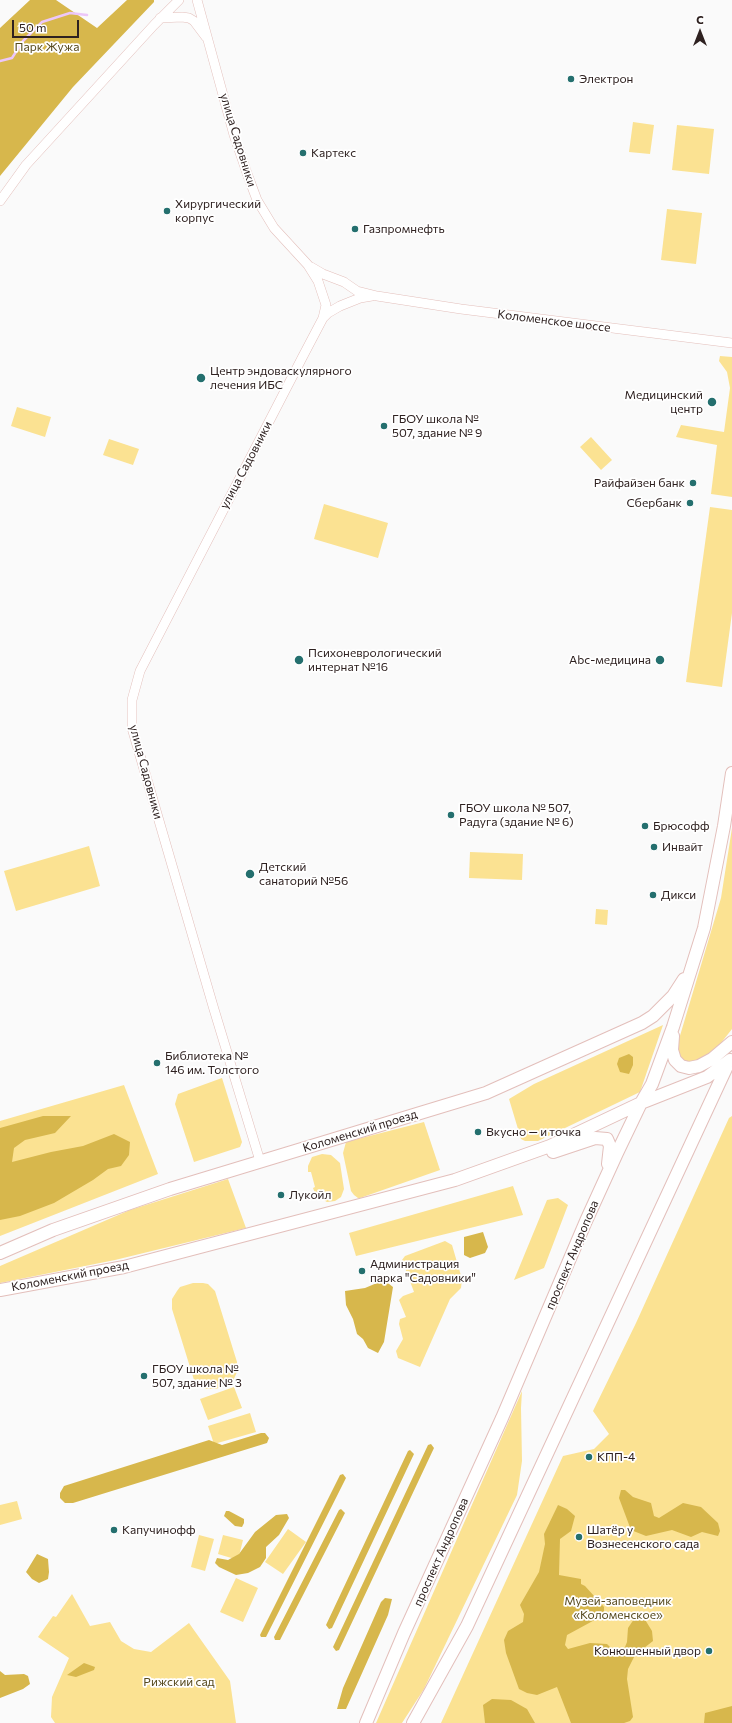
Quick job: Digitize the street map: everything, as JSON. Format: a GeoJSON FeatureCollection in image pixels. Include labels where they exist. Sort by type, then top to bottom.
{"type":"FeatureCollection","features":[{"type":"Feature","properties":{"kind":"main road","name":"проспект Андропова"},"geometry":{"type":"LineString","coordinates":[[366,1723],[404,1633],[502,1418],[607,1176],[641,1103],[652,1084],[673,1027],[704,928],[724,826],[732,773]]}},
{"type":"Feature","properties":{"kind":"main road","name":"Коломенский проезд"},"geometry":{"type":"LineString","coordinates":[[0,1253],[53,1230],[170,1189],[486,1093],[642,1023],[653,1016],[673,996],[693,965]]}},
{"type":"Feature","properties":{"kind":"main road"},"geometry":{"type":"LineString","coordinates":[[673,1027],[673,1055],[678,1064],[685,1067],[693,1068],[704,1063],[732,1042]]}},
{"type":"Feature","properties":{"kind":"main road","name":"Коломенский проезд"},"geometry":{"type":"LineString","coordinates":[[0,1290],[124,1267],[455,1180],[533,1153],[588,1129],[641,1103],[707,1077],[731,1058]]}},
{"type":"Feature","properties":{"kind":"main road"},"geometry":{"type":"LineString","coordinates":[[413,1723],[467,1626],[524,1500],[731,1058]]}},
{"type":"Feature","properties":{"kind":"main road"},"geometry":{"type":"LineString","coordinates":[[533,1153],[543,1156],[594,1138],[607,1139],[610,1152],[607,1176]]}},
{"type":"Feature","properties":{"kind":"street"},"geometry":{"type":"LineString","coordinates":[[160,18],[168,0]]}},
{"type":"Feature","properties":{"kind":"street"},"geometry":{"type":"LineString","coordinates":[[0,201],[26,165],[160,18],[179,0]]}},
{"type":"Feature","properties":{"kind":"street","name":"улица Садовники"},"geometry":{"type":"LineString","coordinates":[[197,0],[234,135],[257,200],[274,228],[308,265],[318,281],[326,305],[323,318],[140,671],[132,700],[132,728],[260,1162]]}},
{"type":"Feature","properties":{"kind":"street"},"geometry":{"type":"LineString","coordinates":[[160,18],[189,18],[194,21],[210,43]]}},
{"type":"Feature","properties":{"kind":"street","name":"улица Садовники"},"geometry":{"type":"LineString","coordinates":[[308,265],[323,274],[347,284]]}},
{"type":"Feature","properties":{"kind":"street"},"geometry":{"type":"LineString","coordinates":[[336,280],[327,284],[324,297],[333,306],[342,305],[350,295],[347,284]]}},
{"type":"Feature","properties":{"kind":"street","name":"Коломенское шоссе"},"geometry":{"type":"LineString","coordinates":[[347,284],[357,291],[377,296],[461,309],[732,342]]}},
{"type":"Feature","properties":{"kind":"street","name":"Коломенское шоссе"},"geometry":{"type":"LineString","coordinates":[[342,305],[360,298],[377,296]]}},
{"type":"Feature","properties":{"kind":"street","name":"улица Садовники"},"geometry":{"type":"LineString","coordinates":[[323,318],[328,313],[342,305]]}},
{"type":"Feature","properties":{"kind":"green space","name":"Парк Жужа"},"geometry":{"type":"Polygon","coordinates":[[[30,0],[56,0],[97,28],[127,0],[154,0],[154,2],[73,87],[0,176],[0,28],[30,0]]]}},
{"type":"Feature","properties":{"kind":"green space"},"geometry":{"type":"Polygon","coordinates":[[[633,122],[654,125],[650,154],[629,152],[633,122]]]}},
{"type":"Feature","properties":{"kind":"green space"},"geometry":{"type":"Polygon","coordinates":[[[677,125],[714,129],[709,174],[672,170],[677,125]]]}},
{"type":"Feature","properties":{"kind":"green space"},"geometry":{"type":"Polygon","coordinates":[[[667,209],[702,213],[696,264],[661,260],[667,209]]]}},
{"type":"Feature","properties":{"kind":"green space"},"geometry":{"type":"Polygon","coordinates":[[[720,356],[732,357],[732,497],[711,494],[717,445],[676,437],[681,425],[724,432],[730,388],[727,372],[719,361],[720,356]]]}},
{"type":"Feature","properties":{"kind":"green space"},"geometry":{"type":"Polygon","coordinates":[[[17,407],[51,417],[45,437],[11,426],[17,407]]]}},
{"type":"Feature","properties":{"kind":"green space"},"geometry":{"type":"Polygon","coordinates":[[[591,437],[612,460],[601,470],[580,447],[591,437]]]}},
{"type":"Feature","properties":{"kind":"green space"},"geometry":{"type":"Polygon","coordinates":[[[109,439],[139,449],[133,465],[103,455],[109,439]]]}},
{"type":"Feature","properties":{"kind":"green space"},"geometry":{"type":"Polygon","coordinates":[[[324,504],[388,523],[378,558],[314,539],[324,504]]]}},
{"type":"Feature","properties":{"kind":"green space"},"geometry":{"type":"Polygon","coordinates":[[[710,507],[732,510],[732,613],[722,687],[686,682],[710,507]]]}},
{"type":"Feature","properties":{"kind":"green space"},"geometry":{"type":"Polygon","coordinates":[[[732,828],[732,1029],[717,1048],[700,1060],[687,1063],[681,1059],[677,1052],[679,1039],[721,898],[732,828]]]}},
{"type":"Feature","properties":{"kind":"green space"},"geometry":{"type":"Polygon","coordinates":[[[89,846],[100,886],[16,911],[4,871],[89,846]]]}},
{"type":"Feature","properties":{"kind":"green space"},"geometry":{"type":"Polygon","coordinates":[[[470,852],[523,854],[522,880],[469,878],[470,852]]]}},
{"type":"Feature","properties":{"kind":"green space"},"geometry":{"type":"Polygon","coordinates":[[[596,909],[608,910],[607,925],[595,924],[596,909]]]}},
{"type":"Feature","properties":{"kind":"green space"},"geometry":{"type":"Polygon","coordinates":[[[663,1025],[640,1092],[538,1141],[525,1141],[521,1139],[509,1099],[534,1084],[663,1025]]]}},
{"type":"Feature","properties":{"kind":"green space"},"geometry":{"type":"Polygon","coordinates":[[[629,1054],[633,1057],[633,1065],[629,1074],[620,1072],[617,1064],[619,1058],[629,1054]]]}},
{"type":"Feature","properties":{"kind":"green space"},"geometry":{"type":"Polygon","coordinates":[[[222,1078],[242,1142],[240,1147],[194,1162],[175,1104],[178,1094],[222,1078]]]}},
{"type":"Feature","properties":{"kind":"green space"},"geometry":{"type":"Polygon","coordinates":[[[124,1085],[158,1174],[0,1236],[0,1121],[124,1085]]]}},
{"type":"Feature","properties":{"kind":"green space"},"geometry":{"type":"Polygon","coordinates":[[[43,1116],[71,1116],[55,1133],[25,1140],[14,1148],[12,1162],[83,1146],[114,1134],[130,1142],[129,1155],[121,1166],[108,1169],[93,1180],[54,1203],[20,1216],[0,1220],[0,1128],[43,1116]]]}},
{"type":"Feature","properties":{"kind":"green space","name":"Музей-заповедник «Коломенское»"},"geometry":{"type":"Polygon","coordinates":[[[732,1116],[732,1723],[441,1723],[563,1456],[594,1449],[609,1434],[593,1411],[636,1323],[729,1118],[732,1116]]]}},
{"type":"Feature","properties":{"kind":"green space"},"geometry":{"type":"Polygon","coordinates":[[[424,1122],[440,1170],[360,1198],[354,1195],[351,1191],[343,1153],[346,1142],[424,1122]]]}},
{"type":"Feature","properties":{"kind":"green space"},"geometry":{"type":"Polygon","coordinates":[[[322,1154],[331,1155],[340,1163],[344,1189],[341,1197],[335,1201],[327,1202],[316,1196],[313,1188],[315,1187],[311,1172],[308,1172],[308,1166],[312,1157],[322,1154]]]}},
{"type":"Feature","properties":{"kind":"green space"},"geometry":{"type":"Polygon","coordinates":[[[228,1179],[246,1228],[115,1260],[0,1283],[0,1266],[130,1210],[228,1179]]]}},
{"type":"Feature","properties":{"kind":"green space"},"geometry":{"type":"Polygon","coordinates":[[[513,1186],[523,1215],[356,1256],[349,1233],[513,1186]]]}},
{"type":"Feature","properties":{"kind":"green space"},"geometry":{"type":"Polygon","coordinates":[[[558,1198],[568,1205],[544,1268],[514,1280],[547,1200],[558,1198]]]}},
{"type":"Feature","properties":{"kind":"green space"},"geometry":{"type":"Polygon","coordinates":[[[483,1232],[488,1247],[485,1253],[470,1258],[464,1255],[464,1237],[483,1232]]]}},
{"type":"Feature","properties":{"kind":"green space"},"geometry":{"type":"Polygon","coordinates":[[[445,1241],[452,1245],[462,1279],[461,1288],[450,1299],[420,1367],[398,1358],[396,1351],[403,1339],[399,1324],[400,1319],[406,1317],[399,1300],[403,1296],[414,1292],[402,1260],[405,1256],[445,1241]]]}},
{"type":"Feature","properties":{"kind":"green space"},"geometry":{"type":"Polygon","coordinates":[[[384,1280],[393,1287],[384,1342],[378,1353],[368,1348],[363,1339],[357,1334],[353,1319],[346,1305],[345,1291],[365,1288],[384,1280]]]}},
{"type":"Feature","properties":{"kind":"green space"},"geometry":{"type":"Polygon","coordinates":[[[193,1283],[208,1284],[215,1291],[237,1362],[237,1372],[233,1381],[216,1389],[206,1389],[201,1387],[194,1380],[172,1309],[172,1299],[180,1287],[193,1283]]]}},
{"type":"Feature","properties":{"kind":"green space"},"geometry":{"type":"Polygon","coordinates":[[[234,1387],[242,1408],[208,1420],[200,1399],[234,1387]]]}},
{"type":"Feature","properties":{"kind":"green space"},"geometry":{"type":"Polygon","coordinates":[[[522,1391],[522,1461],[517,1495],[424,1689],[402,1723],[376,1723],[522,1391]]]}},
{"type":"Feature","properties":{"kind":"green space"},"geometry":{"type":"Polygon","coordinates":[[[250,1413],[256,1432],[214,1444],[208,1426],[250,1413]]]}},
{"type":"Feature","properties":{"kind":"green space"},"geometry":{"type":"Polygon","coordinates":[[[265,1433],[269,1438],[267,1443],[73,1503],[65,1503],[60,1498],[60,1493],[64,1486],[209,1440],[222,1445],[265,1433]]]}},
{"type":"Feature","properties":{"kind":"green space"},"geometry":{"type":"Polygon","coordinates":[[[431,1444],[434,1448],[339,1650],[336,1651],[333,1647],[428,1445],[431,1444]]]}},
{"type":"Feature","properties":{"kind":"green space"},"geometry":{"type":"Polygon","coordinates":[[[410,1450],[414,1454],[332,1628],[329,1629],[326,1625],[408,1451],[410,1450]]]}},
{"type":"Feature","properties":{"kind":"green space"},"geometry":{"type":"Polygon","coordinates":[[[343,1474],[346,1478],[266,1637],[261,1637],[260,1635],[340,1475],[343,1474]]]}},
{"type":"Feature","properties":{"kind":"green space"},"geometry":{"type":"Polygon","coordinates":[[[621,1490],[625,1490],[633,1497],[651,1503],[654,1516],[659,1518],[683,1503],[701,1507],[718,1523],[720,1531],[718,1536],[702,1532],[691,1537],[672,1530],[646,1536],[631,1530],[619,1498],[621,1490]]]}},
{"type":"Feature","properties":{"kind":"green space"},"geometry":{"type":"Polygon","coordinates":[[[17,1501],[22,1519],[0,1525],[0,1505],[17,1501]]]}},
{"type":"Feature","properties":{"kind":"green space"},"geometry":{"type":"Polygon","coordinates":[[[558,1505],[567,1509],[575,1516],[571,1531],[560,1539],[559,1575],[581,1579],[581,1584],[585,1586],[604,1607],[602,1616],[567,1635],[565,1645],[568,1649],[590,1643],[607,1644],[611,1648],[611,1653],[615,1657],[623,1652],[627,1642],[628,1628],[634,1619],[639,1617],[644,1618],[652,1631],[653,1641],[635,1655],[628,1669],[627,1679],[633,1717],[630,1721],[624,1723],[571,1723],[557,1687],[537,1695],[527,1693],[519,1689],[506,1653],[504,1640],[508,1631],[523,1622],[524,1614],[520,1605],[539,1572],[545,1544],[544,1534],[558,1505]]]}},
{"type":"Feature","properties":{"kind":"green space"},"geometry":{"type":"Polygon","coordinates":[[[341,1509],[345,1513],[280,1640],[275,1640],[274,1637],[339,1510],[341,1509]]]}},
{"type":"Feature","properties":{"kind":"green space"},"geometry":{"type":"Polygon","coordinates":[[[226,1511],[229,1511],[244,1519],[242,1527],[235,1526],[224,1516],[226,1511]]]}},
{"type":"Feature","properties":{"kind":"green space"},"geometry":{"type":"Polygon","coordinates":[[[287,1514],[289,1518],[279,1535],[266,1547],[266,1558],[260,1567],[248,1573],[236,1575],[219,1567],[215,1563],[217,1558],[228,1560],[239,1554],[255,1532],[276,1515],[287,1514]]]}},
{"type":"Feature","properties":{"kind":"green space"},"geometry":{"type":"Polygon","coordinates":[[[288,1529],[306,1542],[283,1574],[265,1562],[288,1529]]]}},
{"type":"Feature","properties":{"kind":"green space"},"geometry":{"type":"Polygon","coordinates":[[[199,1535],[214,1539],[205,1571],[191,1567],[199,1535]]]}},
{"type":"Feature","properties":{"kind":"green space"},"geometry":{"type":"Polygon","coordinates":[[[223,1535],[243,1540],[238,1560],[218,1554],[223,1535]]]}},
{"type":"Feature","properties":{"kind":"green space"},"geometry":{"type":"Polygon","coordinates":[[[37,1554],[48,1559],[49,1572],[48,1579],[39,1583],[32,1579],[26,1572],[37,1554]]]}},
{"type":"Feature","properties":{"kind":"green space"},"geometry":{"type":"Polygon","coordinates":[[[236,1578],[258,1588],[243,1622],[220,1612],[236,1578]]]}},
{"type":"Feature","properties":{"kind":"green space","name":"Рижский сад"},"geometry":{"type":"Polygon","coordinates":[[[72,1594],[90,1626],[110,1622],[121,1641],[134,1649],[151,1652],[189,1623],[230,1681],[236,1723],[55,1723],[51,1717],[52,1697],[69,1658],[38,1637],[53,1616],[56,1617],[72,1594]]]}},
{"type":"Feature","properties":{"kind":"green space"},"geometry":{"type":"Polygon","coordinates":[[[385,1598],[392,1599],[388,1615],[346,1709],[337,1709],[343,1688],[381,1602],[385,1598]]]}},
{"type":"Feature","properties":{"kind":"green space"},"geometry":{"type":"Polygon","coordinates":[[[84,1663],[95,1667],[94,1670],[76,1677],[67,1675],[84,1663]]]}},
{"type":"Feature","properties":{"kind":"green space"},"geometry":{"type":"Polygon","coordinates":[[[0,1671],[5,1675],[24,1674],[28,1676],[30,1684],[23,1689],[0,1698],[0,1671]]]}},
{"type":"Feature","properties":{"kind":"green space"},"geometry":{"type":"Polygon","coordinates":[[[492,1699],[511,1700],[527,1709],[535,1723],[485,1723],[483,1705],[492,1699]]]}},
{"type":"Feature","properties":{"kind":"green space"},"geometry":{"type":"Polygon","coordinates":[[[732,1706],[732,1723],[704,1723],[705,1713],[732,1706]]]}},
{"type":"Feature","properties":{"kind":"waterway"},"geometry":{"type":"LineString","coordinates":[[0,61],[12,58],[23,41],[42,22],[70,13],[87,15]]}},
{"type":"Feature","properties":{"kind":"place","name":"Электрон"},"geometry":{"type":"Point","coordinates":[571,79]}},
{"type":"Feature","properties":{"kind":"place","name":"Картекс"},"geometry":{"type":"Point","coordinates":[303,153]}},
{"type":"Feature","properties":{"kind":"place","name":"Хирургический корпус"},"geometry":{"type":"Point","coordinates":[167,211]}},
{"type":"Feature","properties":{"kind":"place","name":"Газпромнефть"},"geometry":{"type":"Point","coordinates":[355,229]}},
{"type":"Feature","properties":{"kind":"place","name":"Центр эндоваскулярного лечения ИБС"},"geometry":{"type":"Point","coordinates":[201,378]}},
{"type":"Feature","properties":{"kind":"place","name":"Медицинский центр"},"geometry":{"type":"Point","coordinates":[712,402]}},
{"type":"Feature","properties":{"kind":"place","name":"ГБОУ школа № 507, здание № 9"},"geometry":{"type":"Point","coordinates":[384,426]}},
{"type":"Feature","properties":{"kind":"place","name":"Райфайзен банк"},"geometry":{"type":"Point","coordinates":[693,483]}},
{"type":"Feature","properties":{"kind":"place","name":"Сбербанк"},"geometry":{"type":"Point","coordinates":[690,503]}},
{"type":"Feature","properties":{"kind":"place","name":"Психоневрологический интернат №16"},"geometry":{"type":"Point","coordinates":[299,660]}},
{"type":"Feature","properties":{"kind":"place","name":"Abc-медицина"},"geometry":{"type":"Point","coordinates":[660,660]}},
{"type":"Feature","properties":{"kind":"place","name":"ГБОУ школа № 507, Радуга (здание № 6)"},"geometry":{"type":"Point","coordinates":[451,815]}},
{"type":"Feature","properties":{"kind":"place","name":"Брюсофф"},"geometry":{"type":"Point","coordinates":[645,826]}},
{"type":"Feature","properties":{"kind":"place","name":"Инвайт"},"geometry":{"type":"Point","coordinates":[654,847]}},
{"type":"Feature","properties":{"kind":"place","name":"Детский санаторий №56"},"geometry":{"type":"Point","coordinates":[250,874]}},
{"type":"Feature","properties":{"kind":"place","name":"Дикси"},"geometry":{"type":"Point","coordinates":[653,895]}},
{"type":"Feature","properties":{"kind":"place","name":"Библиотека № 146 им. Толстого"},"geometry":{"type":"Point","coordinates":[157,1063]}},
{"type":"Feature","properties":{"kind":"place","name":"Вкусно — и точка"},"geometry":{"type":"Point","coordinates":[478,1132]}},
{"type":"Feature","properties":{"kind":"place","name":"Лукойл"},"geometry":{"type":"Point","coordinates":[281,1195]}},
{"type":"Feature","properties":{"kind":"place","name":"Администрация парка \"Садовники\""},"geometry":{"type":"Point","coordinates":[362,1271]}},
{"type":"Feature","properties":{"kind":"place","name":"ГБОУ школа № 507, здание № 3"},"geometry":{"type":"Point","coordinates":[144,1376]}},
{"type":"Feature","properties":{"kind":"place","name":"КПП-4"},"geometry":{"type":"Point","coordinates":[589,1457]}},
{"type":"Feature","properties":{"kind":"place","name":"Капучинофф"},"geometry":{"type":"Point","coordinates":[114,1530]}},
{"type":"Feature","properties":{"kind":"place","name":"Шатёр у Вознесенского сада"},"geometry":{"type":"Point","coordinates":[579,1537]}},
{"type":"Feature","properties":{"kind":"place","name":"Конюшенный двор"},"geometry":{"type":"Point","coordinates":[709,1651]}}]}
